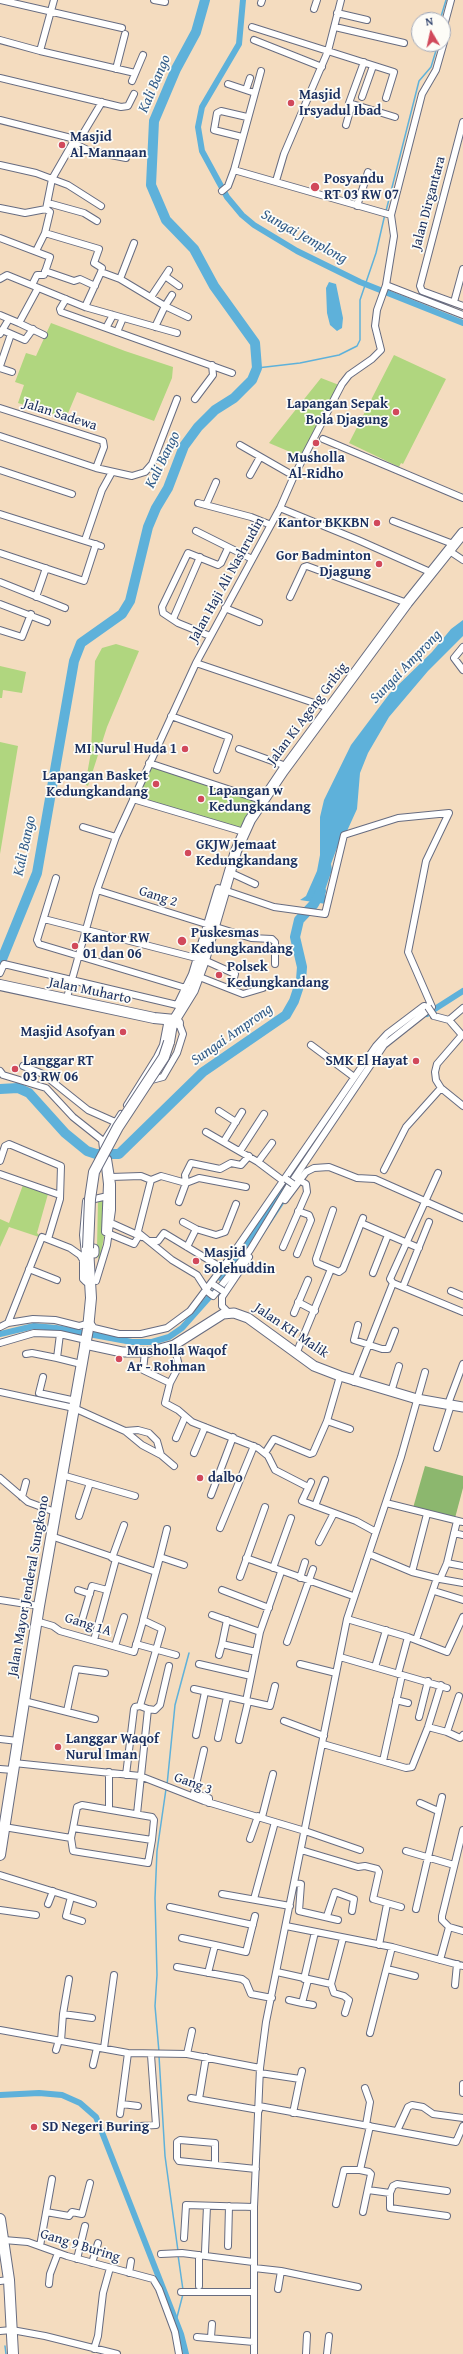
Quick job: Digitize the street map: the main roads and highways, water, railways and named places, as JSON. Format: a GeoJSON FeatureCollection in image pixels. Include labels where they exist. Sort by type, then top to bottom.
{"type":"FeatureCollection","features":[{"type":"Feature","properties":{"kind":"main road","name":"Jalan Ki Ageng Gribig"},"geometry":{"type":"LineString","coordinates":[[92,1250],[90,1199],[94,1172],[110,1141],[172,1042],[172,1021],[193,990],[204,960],[212,926],[229,872],[244,832],[261,800],[430,572],[463,533]]}},
{"type":"Feature","properties":{"kind":"main road","name":"Jalan Muharto"},"geometry":{"type":"LineString","coordinates":[[0,985],[66,1001],[172,1021]]}},
{"type":"Feature","properties":{"kind":"main road","name":"Jalan Mayor Jenderal Sungkono"},"geometry":{"type":"LineString","coordinates":[[0,1855],[36,1622],[81,1364],[93,1312],[91,1282],[92,1250]]}},
{"type":"Feature","properties":{"kind":"main road","name":"Jalan Mayor Jenderal Sungkono"},"geometry":{"type":"LineString","coordinates":[[87,1335],[91,1298],[92,1250]]}},
{"type":"Feature","properties":{"kind":"main road"},"geometry":{"type":"LineString","coordinates":[[0,2219],[4,2280],[5,2331],[13,2354]]}},
{"type":"Feature","properties":{"kind":"water"},"geometry":{"type":"Polygon","coordinates":[[[329,282],[336,284],[343,318],[342,328],[337,331],[330,325],[327,313],[326,288],[329,282]]]}},
{"type":"Feature","properties":{"kind":"water"},"geometry":{"type":"Polygon","coordinates":[[[463,620],[463,636],[428,671],[389,717],[368,753],[360,773],[357,809],[347,831],[341,837],[331,864],[332,870],[325,890],[326,904],[300,900],[306,896],[317,871],[320,855],[320,817],[324,800],[351,745],[390,693],[432,652],[451,629],[463,620]]]}},
{"type":"Feature","properties":{"kind":"water"},"geometry":{"type":"Polygon","coordinates":[[[284,1185],[293,1190],[229,1287],[218,1280],[284,1185]]]}},
{"type":"Feature","properties":{"kind":"waterway","name":"Kali Bango"},"geometry":{"type":"LineString","coordinates":[[0,964],[37,873],[74,661],[81,643],[122,614],[130,601],[148,527],[156,508],[168,488],[184,446],[198,427],[215,410],[234,398],[252,380],[257,368],[255,343],[214,286],[194,249],[166,220],[151,185],[154,121],[176,69],[196,32],[205,0]]}},
{"type":"Feature","properties":{"kind":"waterway","name":"Sungai Jemplong"},"geometry":{"type":"LineString","coordinates":[[243,0],[239,44],[202,107],[198,127],[202,151],[227,197],[242,215],[254,225],[297,251],[360,282],[463,323]]}},
{"type":"Feature","properties":{"kind":"waterway"},"geometry":{"type":"LineString","coordinates":[[442,12],[446,0]]}},
{"type":"Feature","properties":{"kind":"waterway"},"geometry":{"type":"LineString","coordinates":[[386,211],[419,81],[431,67],[436,52]]}},
{"type":"Feature","properties":{"kind":"waterway"},"geometry":{"type":"LineString","coordinates":[[257,368],[300,363],[339,355],[357,346],[360,340],[360,300],[376,253],[385,214]]}},
{"type":"Feature","properties":{"kind":"waterway","name":"Sungai Amprong"},"geometry":{"type":"LineString","coordinates":[[0,1089],[18,1088],[29,1093],[65,1133],[87,1151],[96,1154],[119,1154],[203,1072],[286,1015],[294,1001],[301,980],[302,967],[295,937],[299,920],[314,904],[321,891]]}},
{"type":"Feature","properties":{"kind":"waterway"},"geometry":{"type":"LineString","coordinates":[[427,1014],[463,991]]}},
{"type":"Feature","properties":{"kind":"waterway"},"geometry":{"type":"LineString","coordinates":[[0,1334],[34,1326],[56,1328],[132,1342],[152,1342],[169,1337],[182,1328],[214,1292]]}},
{"type":"Feature","properties":{"kind":"waterway"},"geometry":{"type":"LineString","coordinates":[[167,1785],[175,1705],[189,1653]]}},
{"type":"Feature","properties":{"kind":"waterway"},"geometry":{"type":"LineString","coordinates":[[159,2052],[155,2006],[157,1975],[155,1898],[157,1851],[166,1789]]}},
{"type":"Feature","properties":{"kind":"waterway"},"geometry":{"type":"LineString","coordinates":[[159,2056],[165,2156],[178,2251]]}},
{"type":"Feature","properties":{"kind":"waterway"},"geometry":{"type":"LineString","coordinates":[[0,2095],[39,2093],[62,2095],[80,2103],[96,2117],[181,2334],[186,2354]]}},
{"type":"Feature","properties":{"kind":"waterway"},"geometry":{"type":"LineString","coordinates":[[178,2255],[183,2290]]}},
{"type":"Feature","properties":{"kind":"waterway"},"geometry":{"type":"LineString","coordinates":[[176,2321],[183,2294]]}},
{"type":"Feature","properties":{"kind":"waterway"},"geometry":{"type":"LineString","coordinates":[[5,2346],[6,2354]]}},
{"type":"Feature","properties":{"kind":"place","name":"Masjid Irsyadul Ibad"},"geometry":{"type":"Point","coordinates":[291,103]}},
{"type":"Feature","properties":{"kind":"place","name":"Masjid Al-Mannaan"},"geometry":{"type":"Point","coordinates":[62,145]}},
{"type":"Feature","properties":{"kind":"place","name":"Posyandu RT 03 RW 07"},"geometry":{"type":"Point","coordinates":[315,187]}},
{"type":"Feature","properties":{"kind":"place","name":"Lapangan Sepak Bola Djagung"},"geometry":{"type":"Point","coordinates":[396,412]}},
{"type":"Feature","properties":{"kind":"place","name":"Musholla Al-Ridho"},"geometry":{"type":"Point","coordinates":[316,443]}},
{"type":"Feature","properties":{"kind":"place","name":"Kantor BKKBN"},"geometry":{"type":"Point","coordinates":[377,523]}},
{"type":"Feature","properties":{"kind":"place","name":"Gor Badminton Djagung"},"geometry":{"type":"Point","coordinates":[379,564]}},
{"type":"Feature","properties":{"kind":"place","name":"MI Nurul Huda 1"},"geometry":{"type":"Point","coordinates":[185,749]}},
{"type":"Feature","properties":{"kind":"place","name":"Lapangan Basket Kedungkandang"},"geometry":{"type":"Point","coordinates":[156,784]}},
{"type":"Feature","properties":{"kind":"place","name":"Lapangan w Kedungkandang"},"geometry":{"type":"Point","coordinates":[201,799]}},
{"type":"Feature","properties":{"kind":"place","name":"GKJW Jemaat Kedungkandang"},"geometry":{"type":"Point","coordinates":[188,853]}},
{"type":"Feature","properties":{"kind":"place","name":"Puskesmas Kedungkandang"},"geometry":{"type":"Point","coordinates":[182,941]}},
{"type":"Feature","properties":{"kind":"place","name":"Kantor RW 01 dan 06"},"geometry":{"type":"Point","coordinates":[75,946]}},
{"type":"Feature","properties":{"kind":"place","name":"Polsek Kedungkandang"},"geometry":{"type":"Point","coordinates":[219,975]}},
{"type":"Feature","properties":{"kind":"place","name":"Masjid Asofyan"},"geometry":{"type":"Point","coordinates":[123,1032]}},
{"type":"Feature","properties":{"kind":"place","name":"SMK El Hayat"},"geometry":{"type":"Point","coordinates":[416,1061]}},
{"type":"Feature","properties":{"kind":"place","name":"Langgar RT 03 RW 06"},"geometry":{"type":"Point","coordinates":[15,1069]}},
{"type":"Feature","properties":{"kind":"place","name":"Masjid Solehuddin"},"geometry":{"type":"Point","coordinates":[196,1261]}},
{"type":"Feature","properties":{"kind":"place","name":"Musholla Waqof Ar - Rohman"},"geometry":{"type":"Point","coordinates":[119,1359]}},
{"type":"Feature","properties":{"kind":"place","name":"dalbo"},"geometry":{"type":"Point","coordinates":[200,1478]}},
{"type":"Feature","properties":{"kind":"place","name":"Langgar Waqof Nurul Iman"},"geometry":{"type":"Point","coordinates":[58,1747]}},
{"type":"Feature","properties":{"kind":"place","name":"SD Negeri Buring"},"geometry":{"type":"Point","coordinates":[34,2127]}}]}
